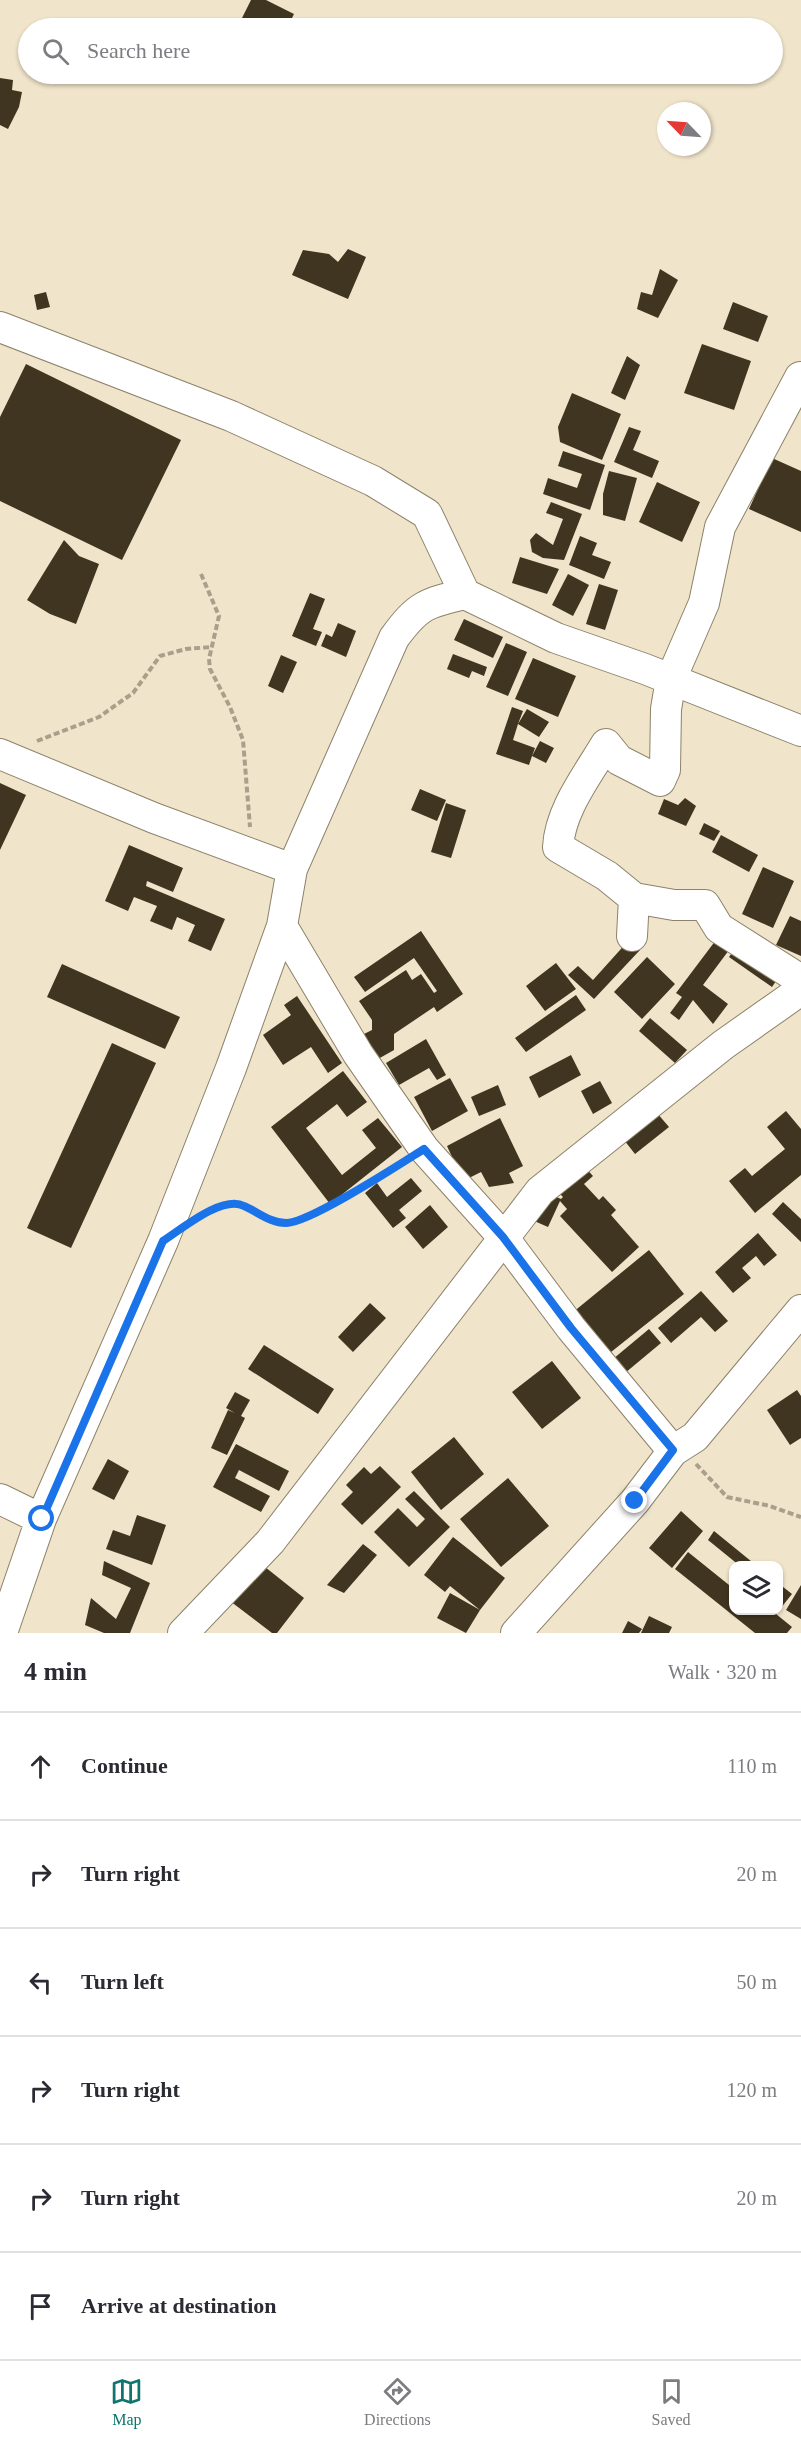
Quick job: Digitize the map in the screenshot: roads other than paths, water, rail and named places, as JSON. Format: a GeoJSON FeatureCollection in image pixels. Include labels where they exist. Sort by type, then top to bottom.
{"type":"FeatureCollection","features":[{"type":"Feature","properties":{"kind":"street"},"geometry":{"type":"LineString","coordinates":[[0,327],[231,416],[373,481],[427,514],[465,594],[556,638],[670,679],[801,731]]}},
{"type":"Feature","properties":{"kind":"street"},"geometry":{"type":"LineString","coordinates":[[800,377],[768,432],[766,443],[729,505],[720,527],[704,603],[670,679],[666,709],[664,770],[660,781],[619,760],[606,744],[577,791],[559,829],[558,847],[608,876],[634,898],[674,905],[705,904],[719,928],[801,980]]}},
{"type":"Feature","properties":{"kind":"street"},"geometry":{"type":"LineString","coordinates":[[2,1633],[42,1519],[163,1241],[231,1068],[282,926],[292,869],[394,638],[410,616],[428,603],[465,594]]}},
{"type":"Feature","properties":{"kind":"street"},"geometry":{"type":"LineString","coordinates":[[13,749],[154,819],[292,869]]}},
{"type":"Feature","properties":{"kind":"street"},"geometry":{"type":"LineString","coordinates":[[632,936],[634,898]]}},
{"type":"Feature","properties":{"kind":"street"},"geometry":{"type":"LineString","coordinates":[[282,926],[358,1054],[424,1149],[503,1237],[571,1328],[676,1448]]}},
{"type":"Feature","properties":{"kind":"street"},"geometry":{"type":"LineString","coordinates":[[183,1633],[270,1542],[540,1191],[723,1045],[801,990]]}},
{"type":"Feature","properties":{"kind":"street"},"geometry":{"type":"LineString","coordinates":[[516,1633],[635,1501],[676,1448],[695,1437],[801,1310]]}},
{"type":"Feature","properties":{"kind":"street"},"geometry":{"type":"LineString","coordinates":[[0,1499],[42,1519]]}}]}
